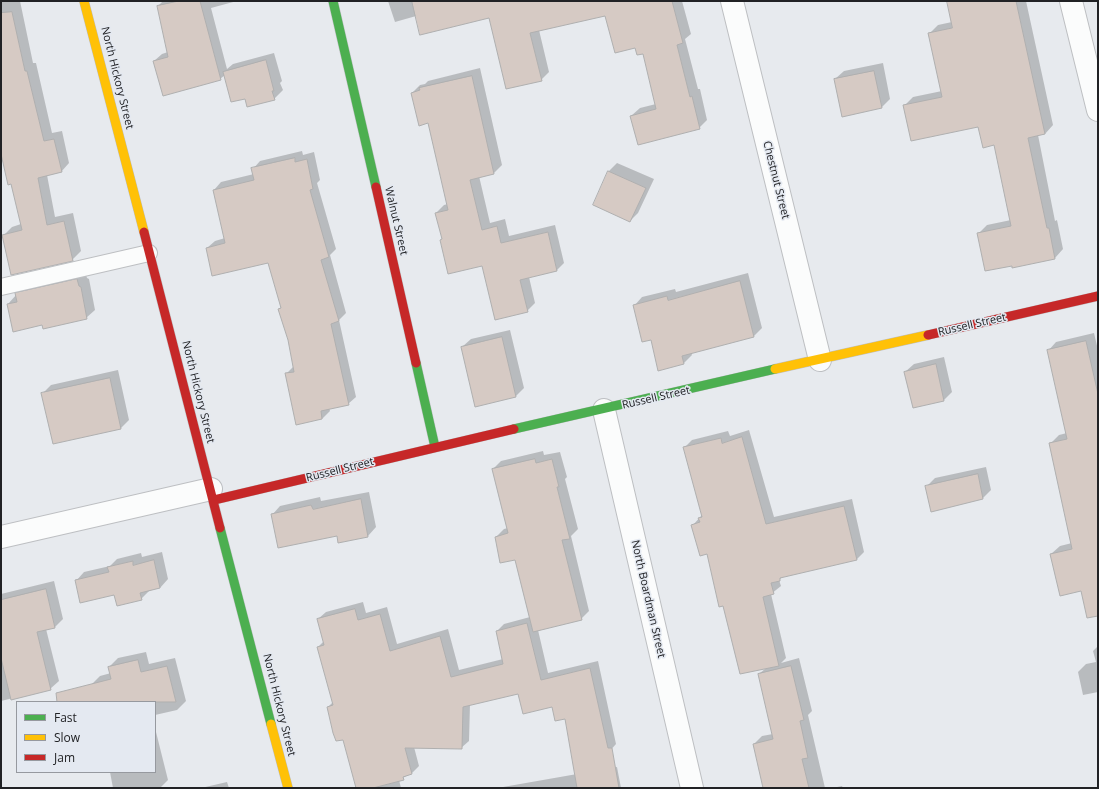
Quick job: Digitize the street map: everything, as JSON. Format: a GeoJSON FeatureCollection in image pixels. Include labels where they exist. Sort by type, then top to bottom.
{"type":"FeatureCollection","features":[{"type":"Feature","properties":{"kind":"street","name":"North Hickory Street"},"geometry":{"type":"LineString","coordinates":[[84,1],[288,788]]}},
{"type":"Feature","properties":{"kind":"street","name":"Walnut Street"},"geometry":{"type":"LineString","coordinates":[[333,1],[435,447]]}},
{"type":"Feature","properties":{"kind":"street","name":"Chestnut Street"},"geometry":{"type":"LineString","coordinates":[[732,1],[820,360]]}},
{"type":"Feature","properties":{"kind":"street"},"geometry":{"type":"LineString","coordinates":[[1071,1],[1098,110]]}},
{"type":"Feature","properties":{"kind":"street","name":"Russell Street"},"geometry":{"type":"LineString","coordinates":[[1,537],[212,495],[604,410],[1098,296]]}},
{"type":"Feature","properties":{"kind":"street","name":"North Boardman Street"},"geometry":{"type":"LineString","coordinates":[[604,410],[692,788]]}},
{"type":"Feature","properties":{"kind":"lane"},"geometry":{"type":"LineString","coordinates":[[1,287],[150,253]]}},
{"type":"Feature","properties":{"kind":"building"},"geometry":{"type":"Polygon","coordinates":[[[179,1],[200,1],[221,80],[163,96],[153,61],[168,57],[157,6],[179,1]]]}},
{"type":"Feature","properties":{"kind":"building"},"geometry":{"type":"Polygon","coordinates":[[[412,1],[672,1],[683,43],[677,45],[700,129],[638,145],[630,116],[656,109],[643,54],[637,55],[635,48],[615,53],[605,16],[530,33],[542,81],[506,89],[489,18],[420,35],[412,1]]]}},
{"type":"Feature","properties":{"kind":"building"},"geometry":{"type":"Polygon","coordinates":[[[947,1],[1016,1],[1045,134],[1028,138],[1055,259],[1012,268],[1012,266],[985,271],[977,233],[1011,226],[994,145],[983,148],[978,127],[911,141],[903,105],[942,97],[928,33],[952,28],[947,1]]]}},
{"type":"Feature","properties":{"kind":"building"},"geometry":{"type":"Polygon","coordinates":[[[12,12],[25,71],[27,71],[44,141],[54,139],[62,172],[38,178],[47,225],[64,221],[73,261],[11,275],[2,235],[22,230],[11,184],[8,185],[1,154],[1,13],[12,12]]]}},
{"type":"Feature","properties":{"kind":"building"},"geometry":{"type":"Polygon","coordinates":[[[266,60],[275,100],[247,107],[245,99],[231,102],[223,72],[266,60]]]}},
{"type":"Feature","properties":{"kind":"building"},"geometry":{"type":"Polygon","coordinates":[[[874,71],[882,108],[842,117],[834,79],[874,71]]]}},
{"type":"Feature","properties":{"kind":"building"},"geometry":{"type":"Polygon","coordinates":[[[472,76],[494,174],[470,180],[482,230],[497,226],[501,243],[548,232],[557,271],[520,280],[528,312],[495,320],[482,266],[448,274],[440,240],[442,239],[435,213],[448,210],[428,123],[419,126],[411,93],[420,90],[419,88],[472,76]]]}},
{"type":"Feature","properties":{"kind":"building"},"geometry":{"type":"Polygon","coordinates":[[[295,158],[295,162],[307,159],[313,189],[310,190],[329,257],[321,260],[339,321],[331,324],[349,405],[321,411],[322,419],[296,425],[285,373],[294,372],[288,340],[278,309],[281,308],[268,263],[212,276],[206,248],[225,243],[213,190],[254,180],[251,168],[295,158]]]}},
{"type":"Feature","properties":{"kind":"building"},"geometry":{"type":"Polygon","coordinates":[[[608,171],[646,188],[630,222],[593,205],[608,171]]]}},
{"type":"Feature","properties":{"kind":"building"},"geometry":{"type":"Polygon","coordinates":[[[77,279],[79,286],[81,287],[87,319],[43,329],[42,325],[13,332],[7,304],[17,302],[15,293],[77,279]]]}},
{"type":"Feature","properties":{"kind":"building"},"geometry":{"type":"Polygon","coordinates":[[[740,281],[754,337],[682,356],[684,364],[658,371],[651,340],[642,342],[633,305],[667,296],[668,300],[740,281]]]}},
{"type":"Feature","properties":{"kind":"building"},"geometry":{"type":"Polygon","coordinates":[[[502,337],[516,397],[475,407],[461,347],[502,337]]]}},
{"type":"Feature","properties":{"kind":"building"},"geometry":{"type":"Polygon","coordinates":[[[1086,341],[1098,394],[1098,616],[1087,618],[1081,591],[1060,596],[1050,554],[1072,549],[1049,443],[1067,439],[1047,350],[1086,341]]]}},
{"type":"Feature","properties":{"kind":"building"},"geometry":{"type":"Polygon","coordinates":[[[936,364],[944,401],[913,408],[904,372],[936,364]]]}},
{"type":"Feature","properties":{"kind":"building"},"geometry":{"type":"Polygon","coordinates":[[[110,378],[121,429],[53,444],[41,393],[110,378]]]}},
{"type":"Feature","properties":{"kind":"building"},"geometry":{"type":"Polygon","coordinates":[[[742,437],[766,524],[844,506],[857,560],[780,578],[780,581],[771,583],[774,594],[763,597],[779,666],[740,674],[723,606],[719,607],[707,554],[700,556],[691,525],[700,522],[698,518],[702,517],[683,447],[721,438],[722,443],[742,437]]]}},
{"type":"Feature","properties":{"kind":"building"},"geometry":{"type":"Polygon","coordinates":[[[535,459],[536,463],[552,459],[559,487],[557,487],[570,539],[562,540],[582,620],[533,632],[515,560],[500,563],[495,537],[508,533],[492,469],[535,459]]]}},
{"type":"Feature","properties":{"kind":"building"},"geometry":{"type":"Polygon","coordinates":[[[978,474],[983,499],[931,512],[925,486],[978,474]]]}},
{"type":"Feature","properties":{"kind":"building"},"geometry":{"type":"Polygon","coordinates":[[[361,499],[368,537],[338,543],[337,536],[278,548],[271,514],[311,505],[313,509],[361,499]]]}},
{"type":"Feature","properties":{"kind":"building"},"geometry":{"type":"Polygon","coordinates":[[[154,560],[160,588],[140,593],[142,600],[117,606],[114,595],[80,603],[75,580],[109,572],[107,567],[133,561],[133,565],[154,560]]]}},
{"type":"Feature","properties":{"kind":"building"},"geometry":{"type":"Polygon","coordinates":[[[46,589],[55,628],[37,632],[51,690],[11,700],[1,658],[1,600],[46,589]]]}},
{"type":"Feature","properties":{"kind":"building"},"geometry":{"type":"Polygon","coordinates":[[[355,609],[358,620],[380,614],[390,651],[440,636],[451,677],[503,664],[496,631],[527,623],[541,680],[590,668],[608,748],[612,748],[619,788],[577,788],[565,719],[555,721],[552,707],[523,714],[518,694],[463,707],[462,749],[405,748],[412,774],[403,777],[404,780],[373,788],[356,788],[343,740],[336,741],[333,733],[327,707],[333,705],[317,647],[324,645],[317,619],[355,609]]]}},
{"type":"Feature","properties":{"kind":"building"},"geometry":{"type":"Polygon","coordinates":[[[138,660],[141,672],[167,666],[176,702],[57,701],[56,693],[111,679],[108,667],[138,660]]]}},
{"type":"Feature","properties":{"kind":"building"},"geometry":{"type":"Polygon","coordinates":[[[791,666],[804,720],[800,721],[808,758],[802,759],[809,788],[763,788],[753,744],[773,739],[758,674],[791,666]]]}},
{"type":"Feature","properties":{"kind":"traffic: fast"},"geometry":{"type":"LineString","coordinates":[[333,1],[376,187]]}},
{"type":"Feature","properties":{"kind":"traffic: fast"},"geometry":{"type":"LineString","coordinates":[[416,363],[435,447]]}},
{"type":"Feature","properties":{"kind":"traffic: fast"},"geometry":{"type":"LineString","coordinates":[[514,429],[775,369]]}},
{"type":"Feature","properties":{"kind":"traffic: fast"},"geometry":{"type":"LineString","coordinates":[[220,528],[271,724]]}},
{"type":"Feature","properties":{"kind":"traffic: slow"},"geometry":{"type":"LineString","coordinates":[[84,1],[144,232]]}},
{"type":"Feature","properties":{"kind":"traffic: slow"},"geometry":{"type":"LineString","coordinates":[[775,369],[928,335]]}},
{"type":"Feature","properties":{"kind":"traffic: slow"},"geometry":{"type":"LineString","coordinates":[[271,724],[288,788]]}},
{"type":"Feature","properties":{"kind":"traffic: jam"},"geometry":{"type":"LineString","coordinates":[[376,187],[416,363]]}},
{"type":"Feature","properties":{"kind":"traffic: jam"},"geometry":{"type":"LineString","coordinates":[[144,232],[220,528]]}},
{"type":"Feature","properties":{"kind":"traffic: jam"},"geometry":{"type":"LineString","coordinates":[[928,335],[1098,296]]}},
{"type":"Feature","properties":{"kind":"traffic: jam"},"geometry":{"type":"LineString","coordinates":[[214,500],[514,429]]}}]}
